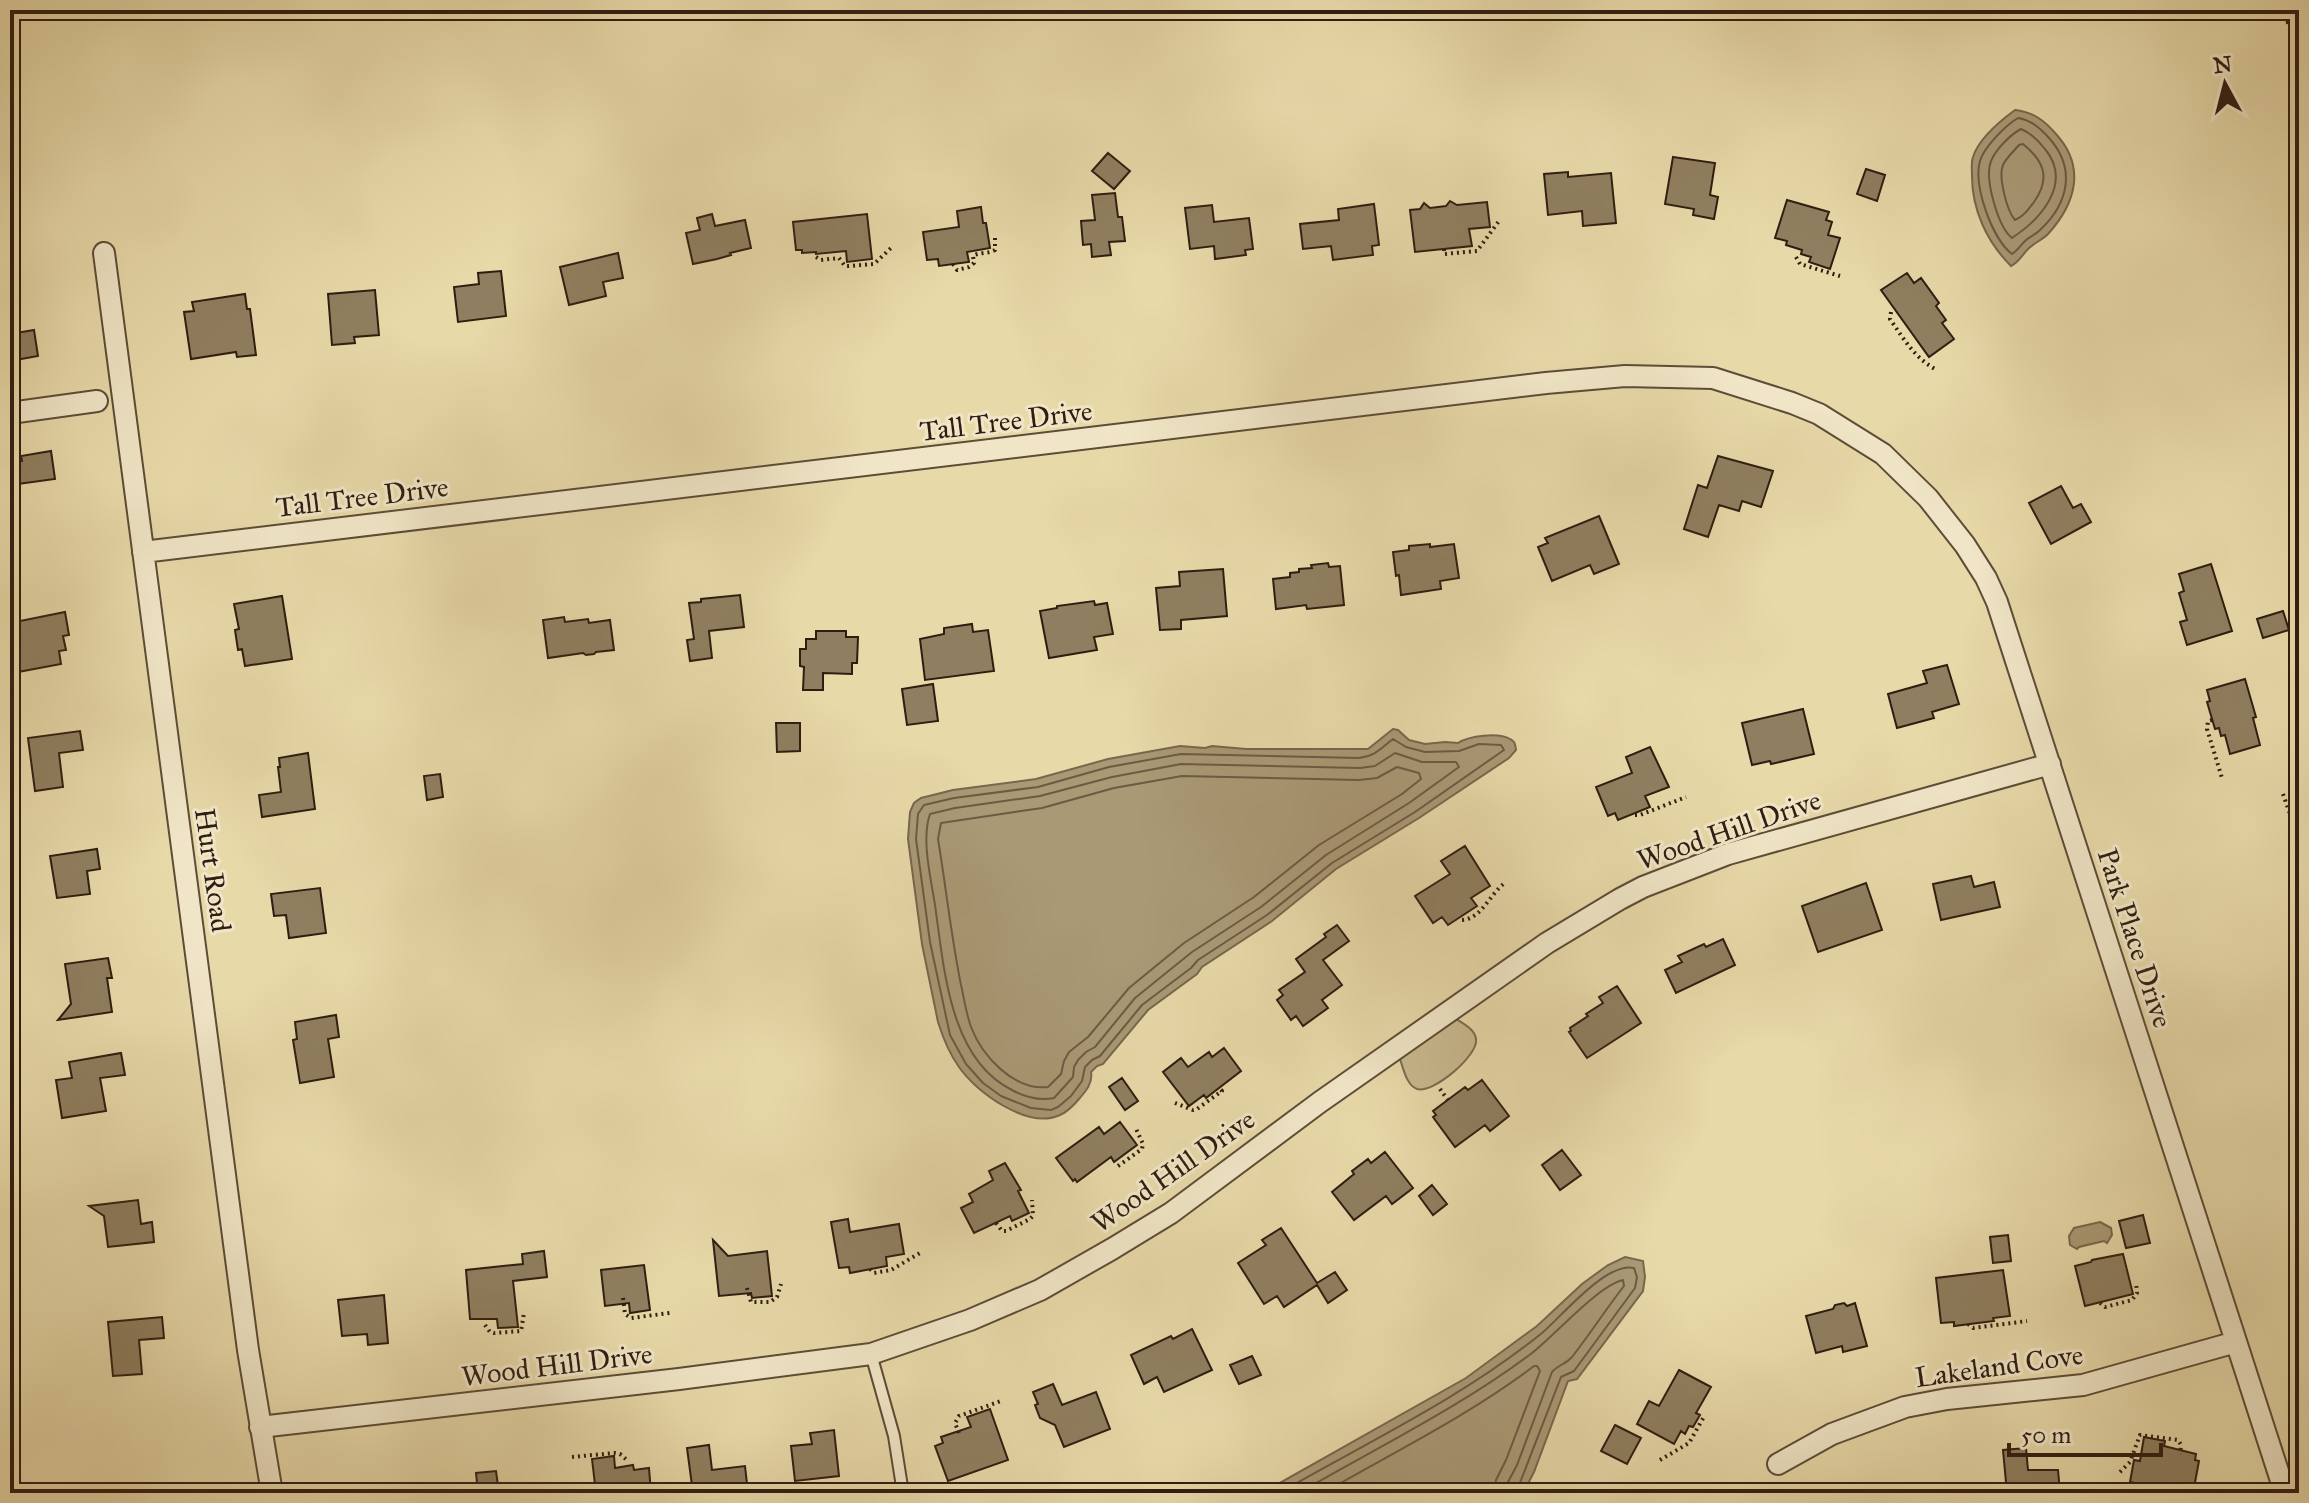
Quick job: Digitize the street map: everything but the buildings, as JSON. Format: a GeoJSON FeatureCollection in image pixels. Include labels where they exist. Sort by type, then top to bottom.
{"type":"FeatureCollection","features":[{"type":"Feature","properties":{"kind":"street","name":"Hurt Road"},"geometry":{"type":"LineString","coordinates":[[104,253],[242,1308],[272,1493]]}},
{"type":"Feature","properties":{"kind":"street","name":"Tall Tree Drive"},"geometry":{"type":"LineString","coordinates":[[143,552],[1625,376],[1713,378],[1819,414],[1864,441]]}},
{"type":"Feature","properties":{"kind":"street"},"geometry":{"type":"LineString","coordinates":[[10,413],[97,401]]}},
{"type":"Feature","properties":{"kind":"street","name":"Park Place Drive"},"geometry":{"type":"LineString","coordinates":[[1864,441],[1883,454],[1928,498],[1958,535],[1986,578],[2018,663],[2285,1493]]}},
{"type":"Feature","properties":{"kind":"street","name":"Wood Hill Drive"},"geometry":{"type":"LineString","coordinates":[[260,1427],[871,1354],[960,1324],[1040,1290],[1171,1213],[1320,1102],[1547,943],[1643,887],[1728,854],[2050,764]]}},
{"type":"Feature","properties":{"kind":"street","name":"Lakeland Cove"},"geometry":{"type":"LineString","coordinates":[[1778,1464],[1832,1434],[1905,1407],[1947,1399],[2083,1385],[2236,1342]]}},
{"type":"Feature","properties":{"kind":"lane"},"geometry":{"type":"LineString","coordinates":[[871,1354],[894,1436],[903,1493]]}},
{"type":"Feature","properties":{"kind":"path"},"geometry":{"type":"LineString","coordinates":[[1444,249],[1444,254],[1477,251],[1499,221]]}},
{"type":"Feature","properties":{"kind":"path"},"geometry":{"type":"LineString","coordinates":[[953,264],[957,270],[969,267],[974,263],[975,254],[991,252],[996,246],[995,234]]}},
{"type":"Feature","properties":{"kind":"path"},"geometry":{"type":"LineString","coordinates":[[816,257],[821,260],[839,258],[845,266],[874,264],[892,247]]}},
{"type":"Feature","properties":{"kind":"path"},"geometry":{"type":"LineString","coordinates":[[1796,257],[1800,264],[1840,276]]}},
{"type":"Feature","properties":{"kind":"path"},"geometry":{"type":"LineString","coordinates":[[1891,312],[1890,319],[1909,347],[1921,361],[1935,369]]}},
{"type":"Feature","properties":{"kind":"path"},"geometry":{"type":"LineString","coordinates":[[2212,720],[2208,721],[2207,729],[2222,778]]}},
{"type":"Feature","properties":{"kind":"path"},"geometry":{"type":"LineString","coordinates":[[2283,794],[2299,850]]}},
{"type":"Feature","properties":{"kind":"path"},"geometry":{"type":"LineString","coordinates":[[1635,815],[1686,797]]}},
{"type":"Feature","properties":{"kind":"path"},"geometry":{"type":"LineString","coordinates":[[1462,920],[1479,913],[1492,894],[1506,882]]}},
{"type":"Feature","properties":{"kind":"path"},"geometry":{"type":"LineString","coordinates":[[1175,1103],[1197,1109],[1222,1091],[1219,1088]]}},
{"type":"Feature","properties":{"kind":"path"},"geometry":{"type":"LineString","coordinates":[[1440,1089],[1450,1103]]}},
{"type":"Feature","properties":{"kind":"path"},"geometry":{"type":"LineString","coordinates":[[1118,1166],[1142,1149],[1136,1129]]}},
{"type":"Feature","properties":{"kind":"path"},"geometry":{"type":"LineString","coordinates":[[996,1223],[1002,1231],[1006,1231],[1030,1219],[1032,1200]]}},
{"type":"Feature","properties":{"kind":"path"},"geometry":{"type":"LineString","coordinates":[[870,1269],[874,1273],[891,1270],[920,1253]]}},
{"type":"Feature","properties":{"kind":"path"},"geometry":{"type":"LineString","coordinates":[[2100,1303],[2105,1307],[2132,1300],[2137,1293],[2136,1283]]}},
{"type":"Feature","properties":{"kind":"path"},"geometry":{"type":"LineString","coordinates":[[747,1288],[751,1302],[770,1302],[777,1297],[781,1284]]}},
{"type":"Feature","properties":{"kind":"path"},"geometry":{"type":"LineString","coordinates":[[623,1298],[625,1314],[631,1318],[670,1313]]}},
{"type":"Feature","properties":{"kind":"path"},"geometry":{"type":"LineString","coordinates":[[485,1325],[494,1333],[521,1331],[524,1313]]}},
{"type":"Feature","properties":{"kind":"path"},"geometry":{"type":"LineString","coordinates":[[1968,1324],[1973,1328],[2027,1321]]}},
{"type":"Feature","properties":{"kind":"path"},"geometry":{"type":"LineString","coordinates":[[959,1433],[955,1423],[959,1416],[1001,1401]]}},
{"type":"Feature","properties":{"kind":"path"},"geometry":{"type":"LineString","coordinates":[[1660,1460],[1689,1443],[1705,1415]]}},
{"type":"Feature","properties":{"kind":"path"},"geometry":{"type":"LineString","coordinates":[[2120,1472],[2130,1462],[2140,1435],[2178,1440],[2180,1454]]}},
{"type":"Feature","properties":{"kind":"path"},"geometry":{"type":"LineString","coordinates":[[572,1457],[614,1453],[628,1461]]}},
{"type":"Feature","properties":{"kind":"path"},"geometry":{"type":"LineString","coordinates":[[1890,1493],[1899,1490],[1905,1493]]}},
{"type":"Feature","properties":{"kind":"shaded area"},"geometry":{"type":"Polygon","coordinates":[[[1453,1017],[1473,1032],[1475,1046],[1463,1063],[1443,1080],[1424,1089],[1413,1087],[1399,1056],[1453,1017]]]}},
{"type":"Feature","properties":{"kind":"water"},"geometry":{"type":"Polygon","coordinates":[[[2015,110],[2038,118],[2056,134],[2071,159],[2074,185],[2058,222],[2011,266],[1982,225],[1973,189],[1972,159],[1985,137],[2015,110]]]}},
{"type":"Feature","properties":{"kind":"water"},"geometry":{"type":"Polygon","coordinates":[[[1393,729],[1409,740],[1425,744],[1458,743],[1491,735],[1505,737],[1512,740],[1516,750],[1509,758],[1419,818],[1336,869],[1272,921],[1202,967],[1148,1010],[1103,1064],[1091,1072],[1086,1090],[1063,1114],[1047,1118],[1018,1113],[977,1087],[959,1067],[938,1022],[922,944],[908,839],[910,812],[914,803],[921,798],[953,790],[1036,779],[1108,759],[1180,746],[1368,749],[1393,729]]]}},
{"type":"Feature","properties":{"kind":"water"},"geometry":{"type":"Polygon","coordinates":[[[2100,1222],[2111,1228],[2112,1235],[2107,1243],[2104,1241],[2077,1249],[2070,1245],[2069,1236],[2074,1228],[2100,1222]]]}},
{"type":"Feature","properties":{"kind":"water"},"geometry":{"type":"Polygon","coordinates":[[[1625,1257],[1643,1261],[1643,1291],[1577,1379],[1568,1381],[1523,1493],[1262,1493],[1466,1378],[1537,1326],[1582,1284],[1625,1257]]]}},
{"type":"Feature","properties":{"kind":"railway"},"geometry":{"type":"LineString","coordinates":[[2287,10],[2299,90]]}}]}
